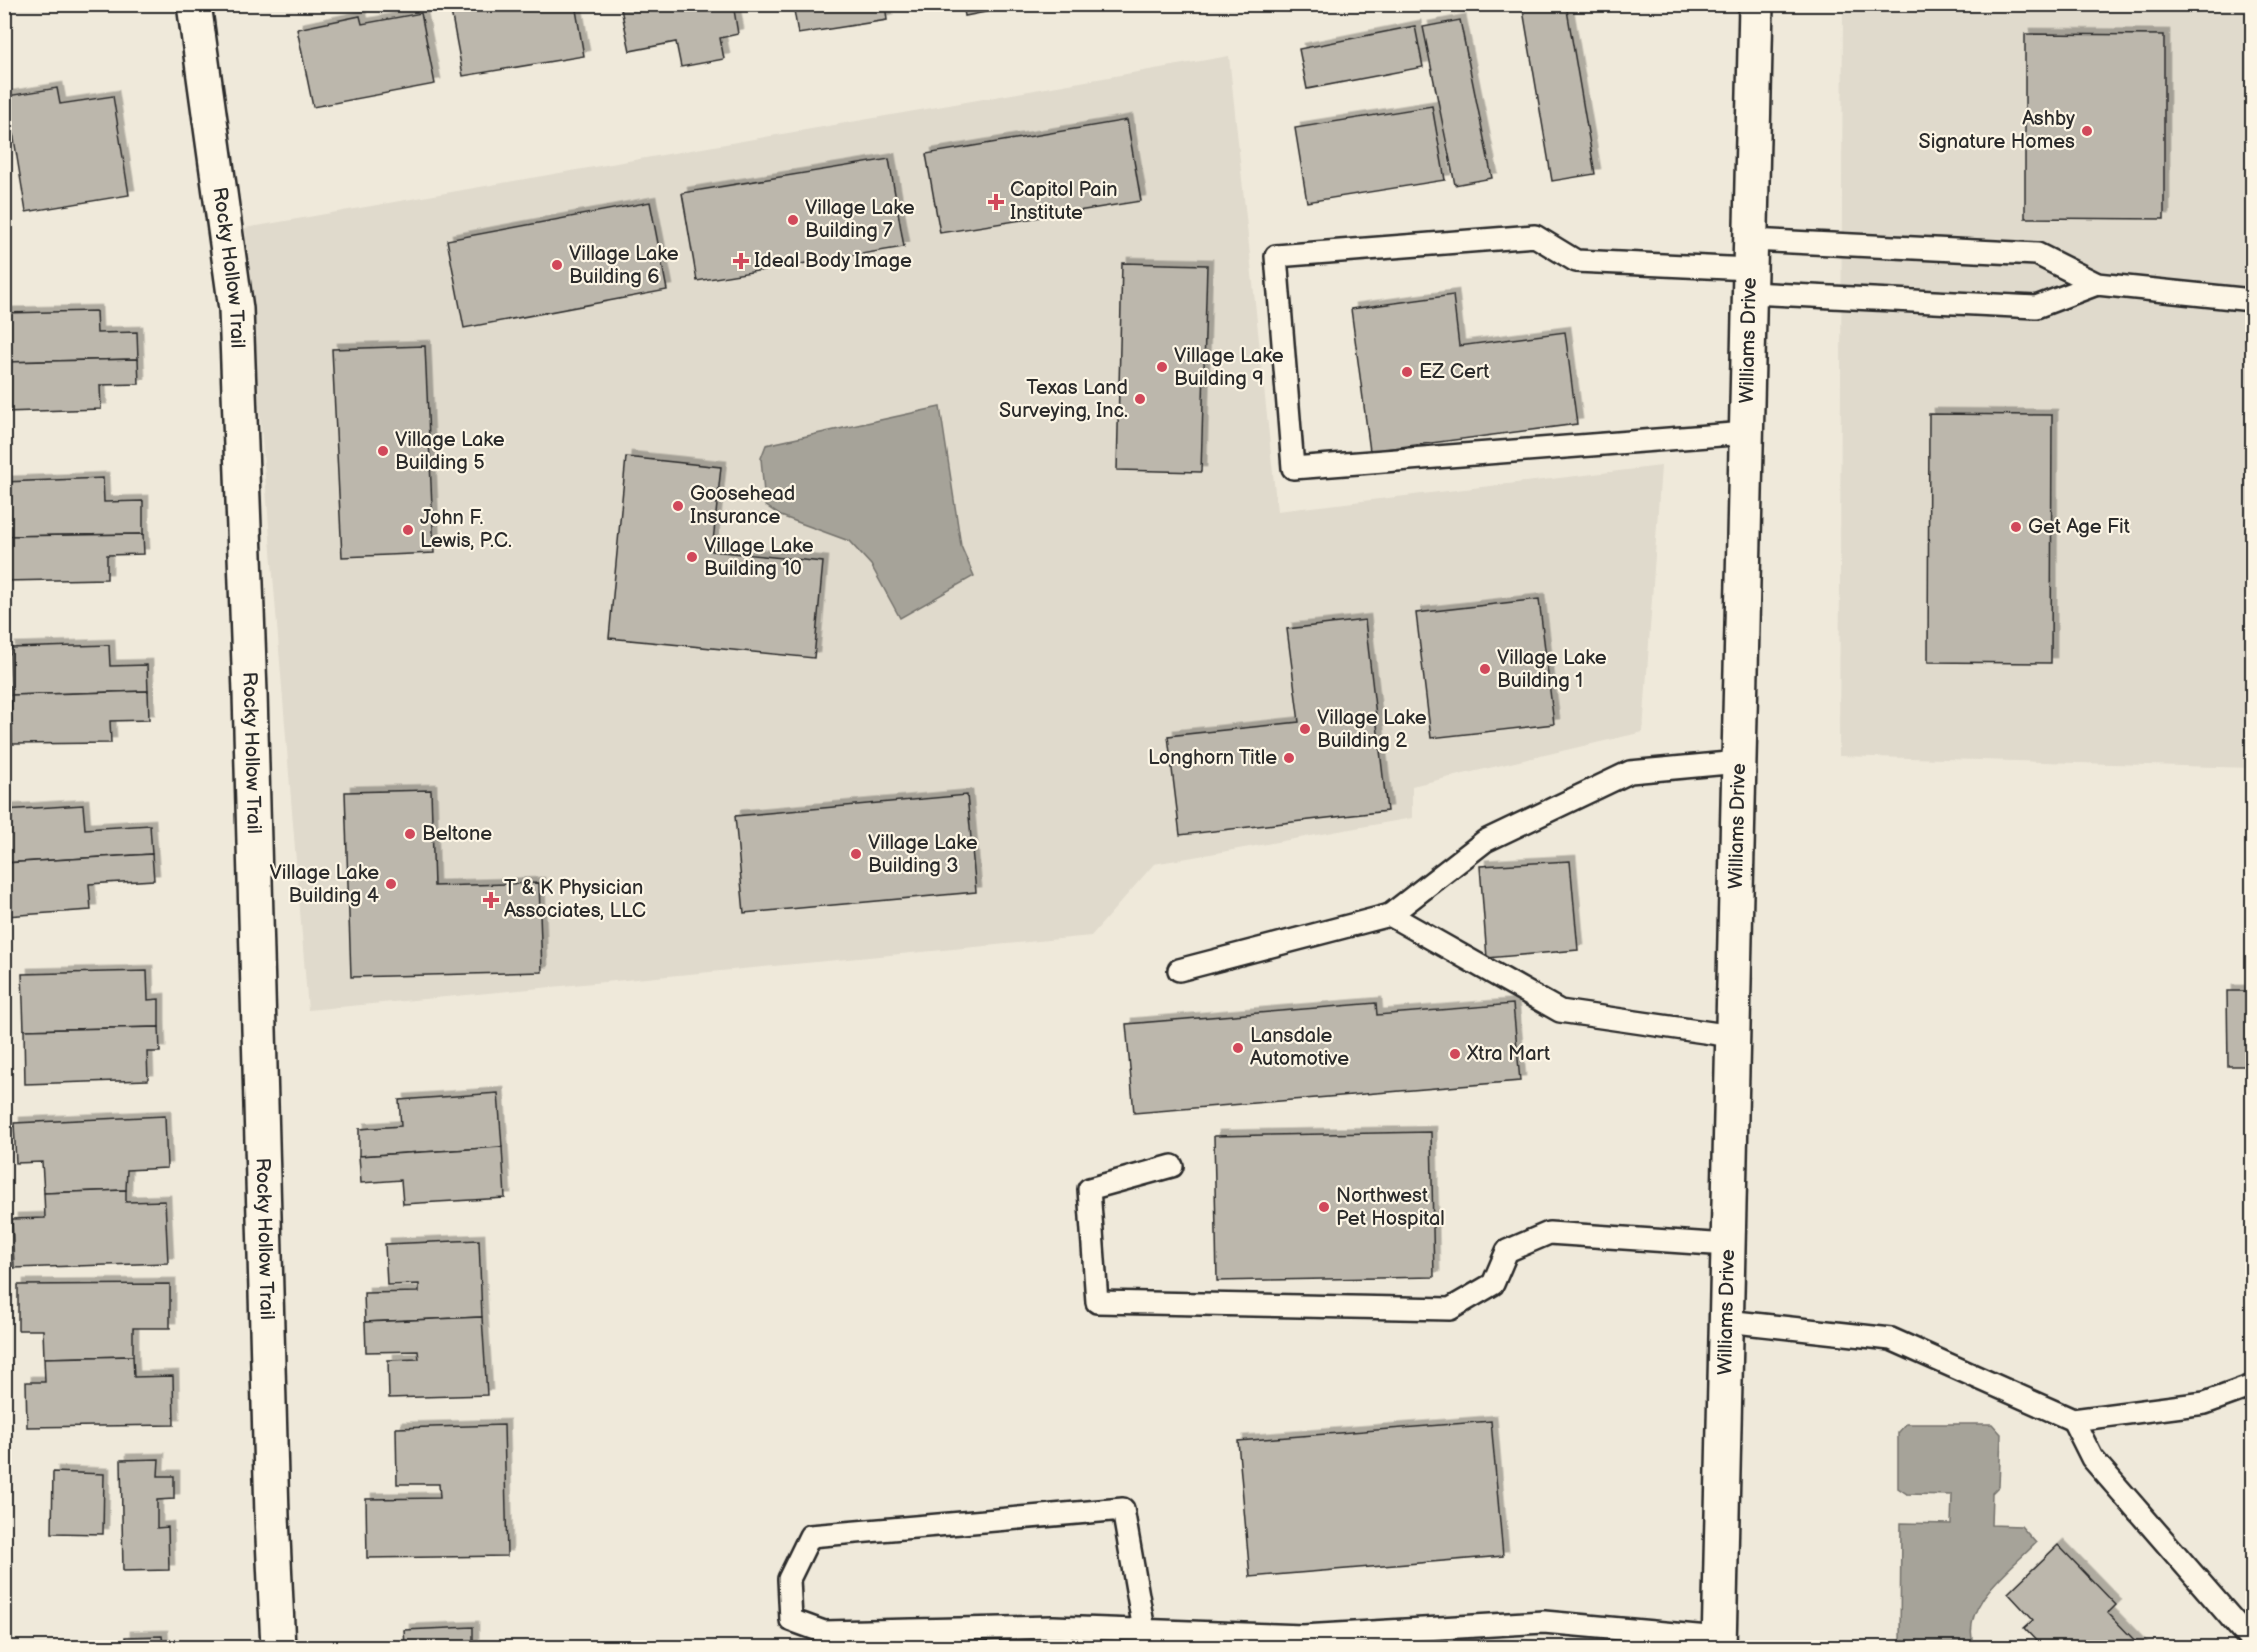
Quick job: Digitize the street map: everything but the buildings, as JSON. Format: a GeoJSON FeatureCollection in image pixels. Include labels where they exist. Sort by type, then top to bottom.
{"type":"FeatureCollection","features":[{"type":"Feature","properties":{"kind":"street","name":"Rocky Hollow Trail"},"geometry":{"type":"LineString","coordinates":[[194,4],[236,309],[250,693],[272,1516],[278,1647]]}},
{"type":"Feature","properties":{"kind":"street","name":"Williams Drive"},"geometry":{"type":"LineString","coordinates":[[1719,1643],[1756,4]]}},
{"type":"Feature","properties":{"kind":"lane"},"geometry":{"type":"LineString","coordinates":[[1746,433],[1293,468],[1276,256],[1535,236],[1576,261],[1750,268],[2037,254],[2097,284],[2253,300]]}},
{"type":"Feature","properties":{"kind":"lane"},"geometry":{"type":"LineString","coordinates":[[1750,268],[2036,307],[2097,284]]}},
{"type":"Feature","properties":{"kind":"lane"},"geometry":{"type":"LineString","coordinates":[[1179,970],[1390,915],[1485,841],[1630,772],[1739,762]]}},
{"type":"Feature","properties":{"kind":"lane"},"geometry":{"type":"LineString","coordinates":[[1390,915],[1560,1011],[1732,1036]]}},
{"type":"Feature","properties":{"kind":"lane"},"geometry":{"type":"LineString","coordinates":[[1172,1166],[1089,1190],[1097,1302],[1450,1310],[1493,1284],[1507,1251],[1549,1233],[1728,1245]]}},
{"type":"Feature","properties":{"kind":"lane"},"geometry":{"type":"LineString","coordinates":[[1726,1321],[1892,1339],[2073,1420],[2205,1403],[2253,1386]]}},
{"type":"Feature","properties":{"kind":"lane"},"geometry":{"type":"LineString","coordinates":[[2073,1420],[2092,1458],[2253,1642]]}},
{"type":"Feature","properties":{"kind":"lane"},"geometry":{"type":"LineString","coordinates":[[1144,1630],[1123,1509],[810,1536],[789,1579],[791,1620],[824,1632],[1053,1627],[1303,1636],[1544,1622],[1719,1643]]}},
{"type":"Feature","properties":{"kind":"shaded area"},"geometry":{"type":"Polygon","coordinates":[[[1843,5],[2252,5],[2252,768],[1839,756],[1843,5]]]}},
{"type":"Feature","properties":{"kind":"shaded area"},"geometry":{"type":"Polygon","coordinates":[[[1229,56],[1277,511],[1661,466],[1643,732],[1412,786],[1412,818],[1154,864],[1091,936],[308,1010],[245,228],[1229,56]]]}},
{"type":"Feature","properties":{"kind":"shaded area"},"geometry":{"type":"Polygon","coordinates":[[[940,407],[961,546],[974,576],[900,618],[871,565],[849,541],[781,516],[765,505],[761,458],[766,445],[940,407]]]}},
{"type":"Feature","properties":{"kind":"shaded area"},"geometry":{"type":"Polygon","coordinates":[[[1906,1424],[1992,1424],[2001,1434],[1999,1486],[1992,1493],[1991,1525],[2021,1526],[2036,1543],[2001,1577],[1980,1603],[1971,1632],[1974,1647],[1900,1647],[1901,1523],[1951,1524],[1952,1495],[1907,1494],[1898,1488],[1898,1433],[1906,1424]]]}},
{"type":"Feature","properties":{"kind":"place","name":"Ashby Signature Homes"},"geometry":{"type":"Point","coordinates":[2087,131]}},
{"type":"Feature","properties":{"kind":"place","name":"Capitol Pain Institute"},"geometry":{"type":"Point","coordinates":[996,202]}},
{"type":"Feature","properties":{"kind":"place","name":"Village Lake Building 7"},"geometry":{"type":"Point","coordinates":[793,220]}},
{"type":"Feature","properties":{"kind":"place","name":"Ideal Body Image"},"geometry":{"type":"Point","coordinates":[741,261]}},
{"type":"Feature","properties":{"kind":"place","name":"Village Lake Building 6"},"geometry":{"type":"Point","coordinates":[557,265]}},
{"type":"Feature","properties":{"kind":"place","name":"Village Lake Building 9"},"geometry":{"type":"Point","coordinates":[1162,367]}},
{"type":"Feature","properties":{"kind":"place","name":"EZ Cert"},"geometry":{"type":"Point","coordinates":[1407,372]}},
{"type":"Feature","properties":{"kind":"place","name":"Texas Land Surveying, Inc."},"geometry":{"type":"Point","coordinates":[1140,399]}},
{"type":"Feature","properties":{"kind":"place","name":"Village Lake Building 5"},"geometry":{"type":"Point","coordinates":[383,451]}},
{"type":"Feature","properties":{"kind":"place","name":"Goosehead Insurance"},"geometry":{"type":"Point","coordinates":[678,506]}},
{"type":"Feature","properties":{"kind":"place","name":"Get Age Fit"},"geometry":{"type":"Point","coordinates":[2016,527]}},
{"type":"Feature","properties":{"kind":"place","name":"John F. Lewis, P.C."},"geometry":{"type":"Point","coordinates":[408,530]}},
{"type":"Feature","properties":{"kind":"place","name":"Village Lake Building 10"},"geometry":{"type":"Point","coordinates":[692,557]}},
{"type":"Feature","properties":{"kind":"place","name":"Village Lake Building 1"},"geometry":{"type":"Point","coordinates":[1485,669]}},
{"type":"Feature","properties":{"kind":"place","name":"Village Lake Building 2"},"geometry":{"type":"Point","coordinates":[1305,729]}},
{"type":"Feature","properties":{"kind":"place","name":"Longhorn Title"},"geometry":{"type":"Point","coordinates":[1289,758]}},
{"type":"Feature","properties":{"kind":"place","name":"Beltone"},"geometry":{"type":"Point","coordinates":[410,834]}},
{"type":"Feature","properties":{"kind":"place","name":"Village Lake Building 3"},"geometry":{"type":"Point","coordinates":[856,854]}},
{"type":"Feature","properties":{"kind":"place","name":"Village Lake Building 4"},"geometry":{"type":"Point","coordinates":[391,884]}},
{"type":"Feature","properties":{"kind":"place","name":"T & K Physician Associates, LLC"},"geometry":{"type":"Point","coordinates":[491,900]}},
{"type":"Feature","properties":{"kind":"place","name":"Lansdale Automotive"},"geometry":{"type":"Point","coordinates":[1238,1048]}},
{"type":"Feature","properties":{"kind":"place","name":"Xtra Mart"},"geometry":{"type":"Point","coordinates":[1455,1054]}},
{"type":"Feature","properties":{"kind":"place","name":"Northwest Pet Hospital"},"geometry":{"type":"Point","coordinates":[1324,1207]}}]}
